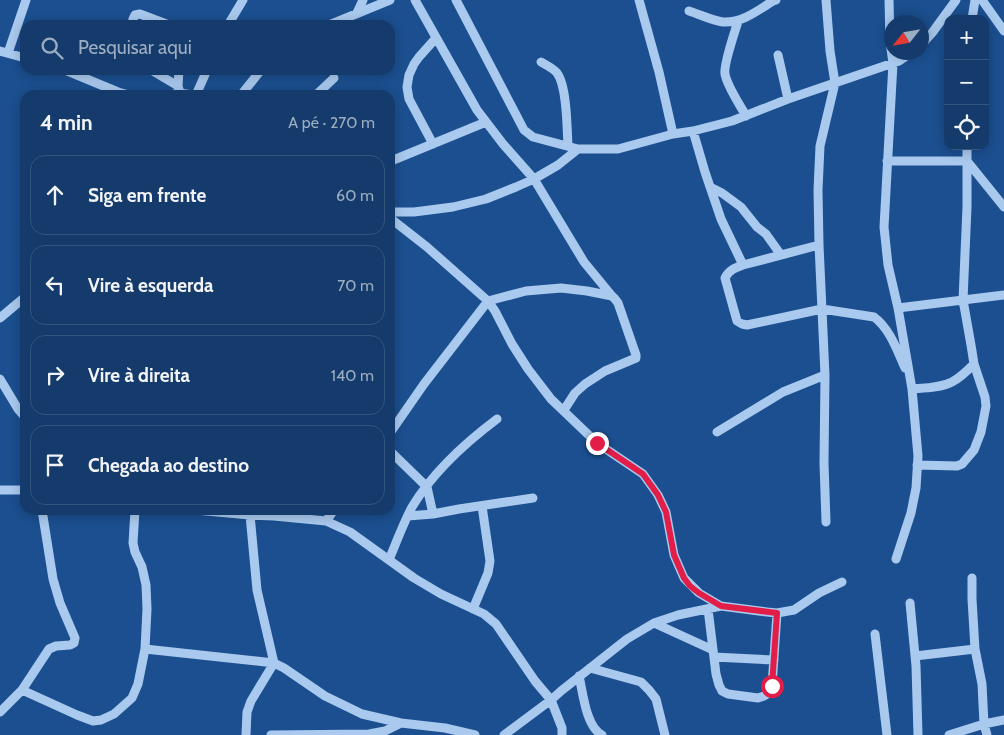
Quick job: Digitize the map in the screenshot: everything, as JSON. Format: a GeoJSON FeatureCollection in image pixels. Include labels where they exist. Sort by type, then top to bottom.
{"type":"FeatureCollection","features":[{"type":"Feature","properties":{"kind":"street"},"geometry":{"type":"LineString","coordinates":[[20,57],[4,52],[26,0]]}},
{"type":"Feature","properties":{"kind":"street"},"geometry":{"type":"LineString","coordinates":[[231,20],[243,0]]}},
{"type":"Feature","properties":{"kind":"street"},"geometry":{"type":"LineString","coordinates":[[357,13],[363,0]]}},
{"type":"Feature","properties":{"kind":"street"},"geometry":{"type":"LineString","coordinates":[[341,20],[390,0]]}},
{"type":"Feature","properties":{"kind":"street"},"geometry":{"type":"LineString","coordinates":[[416,0],[477,110],[503,144],[534,178],[584,262],[618,304],[636,358],[605,372],[585,384],[575,393],[564,410]]}},
{"type":"Feature","properties":{"kind":"street"},"geometry":{"type":"LineString","coordinates":[[456,0],[524,130],[533,137],[578,149],[618,149],[673,134],[693,132],[732,121],[788,99],[900,60]]}},
{"type":"Feature","properties":{"kind":"street"},"geometry":{"type":"LineString","coordinates":[[639,0],[659,72],[673,134]]}},
{"type":"Feature","properties":{"kind":"street"},"geometry":{"type":"LineString","coordinates":[[689,11],[722,22],[738,21],[774,0]]}},
{"type":"Feature","properties":{"kind":"street"},"geometry":{"type":"LineString","coordinates":[[826,0],[830,51],[835,83],[820,146],[818,190],[825,374],[824,462],[826,522]]}},
{"type":"Feature","properties":{"kind":"street"},"geometry":{"type":"LineString","coordinates":[[889,0],[890,42],[893,63],[884,227],[888,265],[898,308],[912,390],[918,456],[916,488],[896,559]]}},
{"type":"Feature","properties":{"kind":"street"},"geometry":{"type":"LineString","coordinates":[[929,36],[956,0]]}},
{"type":"Feature","properties":{"kind":"street"},"geometry":{"type":"LineString","coordinates":[[973,15],[975,0]]}},
{"type":"Feature","properties":{"kind":"street"},"geometry":{"type":"LineString","coordinates":[[982,0],[1004,31]]}},
{"type":"Feature","properties":{"kind":"street"},"geometry":{"type":"LineString","coordinates":[[132,20],[135,15],[140,14],[156,20]]}},
{"type":"Feature","properties":{"kind":"street"},"geometry":{"type":"LineString","coordinates":[[738,21],[724,72],[746,116]]}},
{"type":"Feature","properties":{"kind":"street"},"geometry":{"type":"LineString","coordinates":[[433,144],[409,99],[407,87],[409,75],[418,56],[436,38]]}},
{"type":"Feature","properties":{"kind":"street"},"geometry":{"type":"LineString","coordinates":[[778,55],[788,99]]}},
{"type":"Feature","properties":{"kind":"street"},"geometry":{"type":"LineString","coordinates":[[541,62],[556,71],[562,80],[568,146]]}},
{"type":"Feature","properties":{"kind":"street"},"geometry":{"type":"LineString","coordinates":[[77,75],[113,90]]}},
{"type":"Feature","properties":{"kind":"street"},"geometry":{"type":"LineString","coordinates":[[158,75],[179,90]]}},
{"type":"Feature","properties":{"kind":"street"},"geometry":{"type":"LineString","coordinates":[[179,75],[179,90]]}},
{"type":"Feature","properties":{"kind":"street"},"geometry":{"type":"LineString","coordinates":[[197,90],[204,75]]}},
{"type":"Feature","properties":{"kind":"street"},"geometry":{"type":"LineString","coordinates":[[245,90],[257,75]]}},
{"type":"Feature","properties":{"kind":"street"},"geometry":{"type":"LineString","coordinates":[[321,90],[334,78]]}},
{"type":"Feature","properties":{"kind":"street"},"geometry":{"type":"LineString","coordinates":[[395,159],[486,122]]}},
{"type":"Feature","properties":{"kind":"street"},"geometry":{"type":"LineString","coordinates":[[693,132],[721,219],[743,265]]}},
{"type":"Feature","properties":{"kind":"street"},"geometry":{"type":"LineString","coordinates":[[395,212],[414,212],[486,199],[516,187],[558,165],[578,149]]}},
{"type":"Feature","properties":{"kind":"street"},"geometry":{"type":"LineString","coordinates":[[917,466],[962,464],[974,450],[981,432],[986,406],[985,397],[974,364],[962,300],[967,207],[967,150]]}},
{"type":"Feature","properties":{"kind":"street"},"geometry":{"type":"LineString","coordinates":[[887,161],[967,161]]}},
{"type":"Feature","properties":{"kind":"street"},"geometry":{"type":"LineString","coordinates":[[967,161],[1004,207]]}},
{"type":"Feature","properties":{"kind":"street"},"geometry":{"type":"LineString","coordinates":[[710,187],[741,207],[757,227],[766,234],[781,255]]}},
{"type":"Feature","properties":{"kind":"street"},"geometry":{"type":"LineString","coordinates":[[395,222],[427,247],[488,301],[528,369],[551,399],[597,443],[643,474],[658,495],[666,512],[674,555],[684,578],[699,593],[721,606]]}},
{"type":"Feature","properties":{"kind":"street"},"geometry":{"type":"LineString","coordinates":[[819,245],[743,265],[727,273],[725,278],[737,321],[747,325],[822,309],[874,317],[888,331],[910,379]]}},
{"type":"Feature","properties":{"kind":"street"},"geometry":{"type":"LineString","coordinates":[[395,426],[424,384],[488,301],[526,291],[561,288],[612,296]]}},
{"type":"Feature","properties":{"kind":"street"},"geometry":{"type":"LineString","coordinates":[[898,308],[1004,295]]}},
{"type":"Feature","properties":{"kind":"street"},"geometry":{"type":"LineString","coordinates":[[0,318],[20,301]]}},
{"type":"Feature","properties":{"kind":"street"},"geometry":{"type":"LineString","coordinates":[[912,390],[951,383],[974,364]]}},
{"type":"Feature","properties":{"kind":"street"},"geometry":{"type":"LineString","coordinates":[[717,432],[783,392],[825,374]]}},
{"type":"Feature","properties":{"kind":"street"},"geometry":{"type":"LineString","coordinates":[[0,379],[20,411]]}},
{"type":"Feature","properties":{"kind":"street"},"geometry":{"type":"LineString","coordinates":[[389,560],[412,508],[427,486],[451,458],[497,419]]}},
{"type":"Feature","properties":{"kind":"street"},"geometry":{"type":"LineString","coordinates":[[395,456],[427,486],[433,514]]}},
{"type":"Feature","properties":{"kind":"street"},"geometry":{"type":"LineString","coordinates":[[0,490],[20,490]]}},
{"type":"Feature","properties":{"kind":"street"},"geometry":{"type":"LineString","coordinates":[[408,516],[433,514],[533,498]]}},
{"type":"Feature","properties":{"kind":"street"},"geometry":{"type":"LineString","coordinates":[[473,609],[488,573],[490,561],[482,506]]}},
{"type":"Feature","properties":{"kind":"street"},"geometry":{"type":"LineString","coordinates":[[0,712],[22,690],[49,649],[56,646],[70,645],[74,642],[53,579],[43,515]]}},
{"type":"Feature","properties":{"kind":"street"},"geometry":{"type":"LineString","coordinates":[[22,690],[77,716],[93,721],[101,720],[114,714],[132,698],[138,684],[144,649],[147,609],[146,585],[142,567],[133,543],[135,515]]}},
{"type":"Feature","properties":{"kind":"street"},"geometry":{"type":"LineString","coordinates":[[246,735],[251,701],[274,663],[257,590],[250,515],[326,521],[350,532],[414,578],[484,614],[496,624],[535,682],[551,700],[562,728],[562,735]]}},
{"type":"Feature","properties":{"kind":"street"},"geometry":{"type":"LineString","coordinates":[[326,521],[330,515]]}},
{"type":"Feature","properties":{"kind":"street"},"geometry":{"type":"LineString","coordinates":[[972,578],[975,650],[982,684],[984,724],[987,735]]}},
{"type":"Feature","properties":{"kind":"street"},"geometry":{"type":"LineString","coordinates":[[504,735],[551,700],[626,639],[654,624],[678,615],[721,606],[777,613],[794,610],[818,593],[842,582]]}},
{"type":"Feature","properties":{"kind":"street"},"geometry":{"type":"LineString","coordinates":[[910,603],[915,656],[918,735]]}},
{"type":"Feature","properties":{"kind":"street"},"geometry":{"type":"LineString","coordinates":[[708,609],[719,685],[722,691],[728,694],[758,698],[770,692],[772,686],[777,613]]}},
{"type":"Feature","properties":{"kind":"street"},"geometry":{"type":"LineString","coordinates":[[654,624],[714,654],[774,660]]}},
{"type":"Feature","properties":{"kind":"street"},"geometry":{"type":"LineString","coordinates":[[876,634],[887,735]]}},
{"type":"Feature","properties":{"kind":"street"},"geometry":{"type":"LineString","coordinates":[[144,649],[274,663],[325,696],[362,714],[401,723],[445,728],[475,735]]}},
{"type":"Feature","properties":{"kind":"street"},"geometry":{"type":"LineString","coordinates":[[915,656],[975,650]]}},
{"type":"Feature","properties":{"kind":"street"},"geometry":{"type":"LineString","coordinates":[[590,668],[641,682],[656,698],[665,735]]}},
{"type":"Feature","properties":{"kind":"street"},"geometry":{"type":"LineString","coordinates":[[580,676],[591,723],[598,733],[602,735]]}},
{"type":"Feature","properties":{"kind":"street"},"geometry":{"type":"LineString","coordinates":[[949,735],[1004,720]]}},
{"type":"Feature","properties":{"kind":"street"},"geometry":{"type":"LineString","coordinates":[[271,735],[369,734],[385,731],[401,723]]}},
{"type":"Feature","properties":{"kind":"route"},"geometry":{"type":"LineString","coordinates":[[597,443],[643,474],[658,495],[666,512],[669,523],[669,535],[678,567],[690,586],[721,606],[777,613],[772,686]]}}]}
